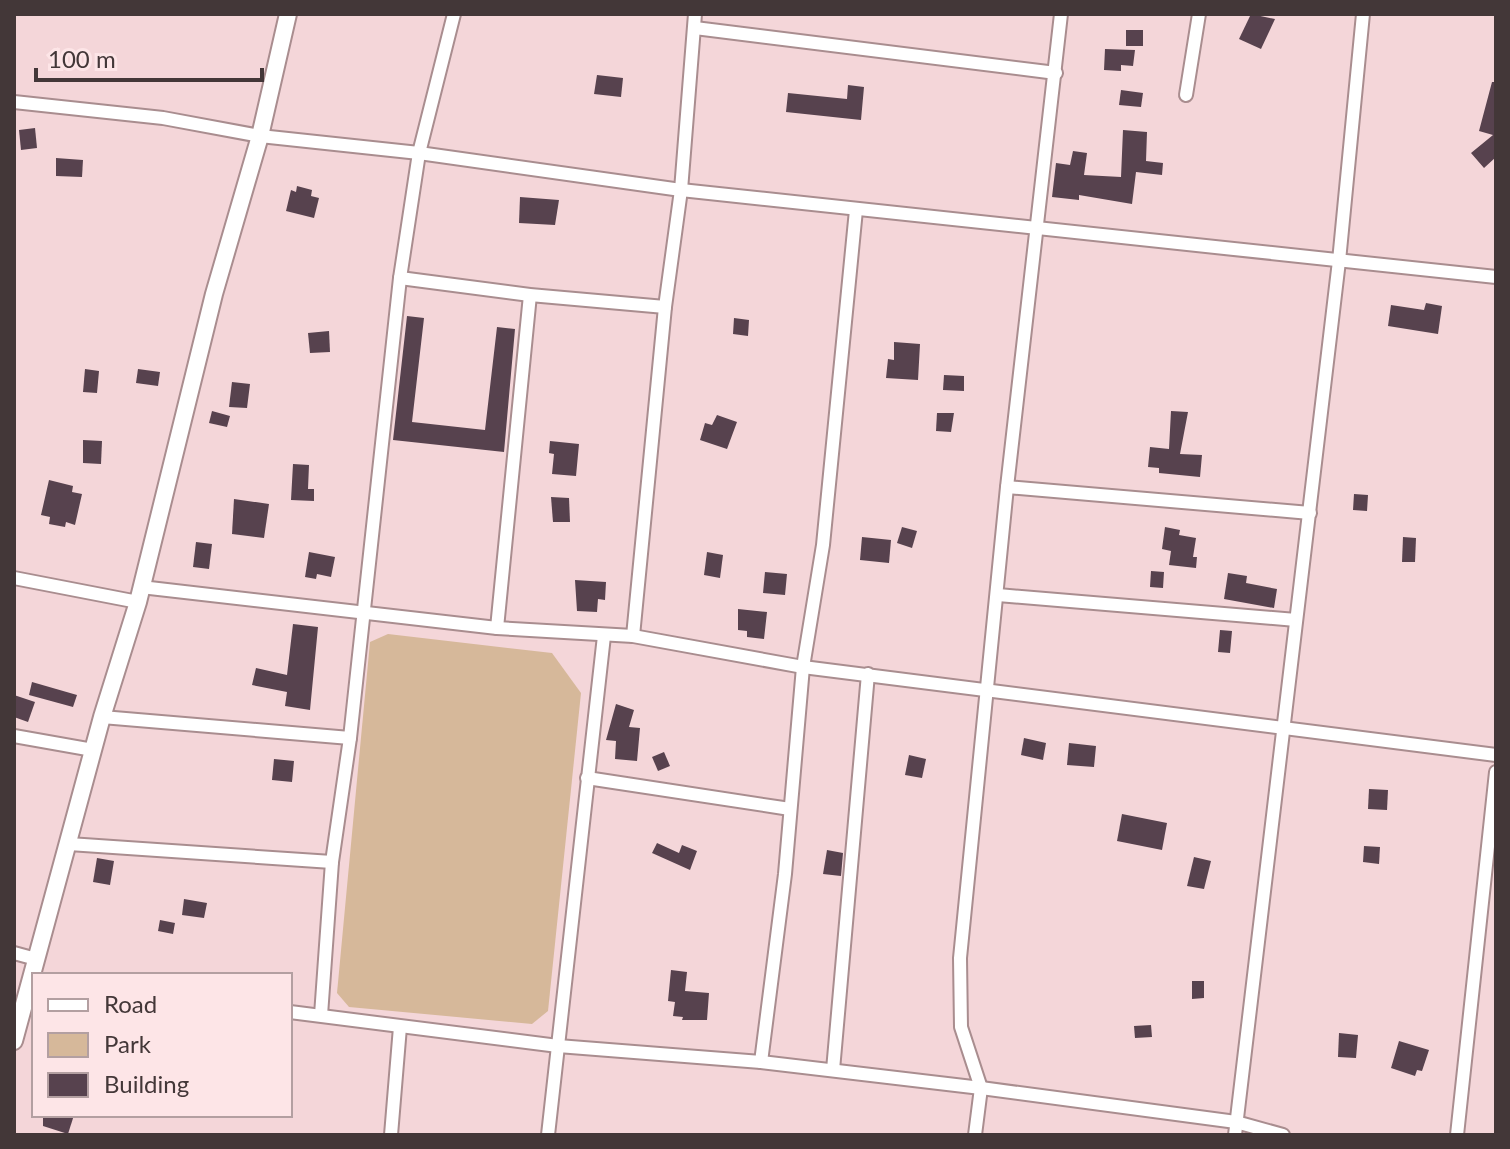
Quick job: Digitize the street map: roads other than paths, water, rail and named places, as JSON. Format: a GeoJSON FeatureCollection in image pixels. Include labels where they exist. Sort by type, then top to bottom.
{"type":"FeatureCollection","features":[{"type":"Feature","properties":{"kind":"street"},"geometry":{"type":"LineString","coordinates":[[34,973],[102,717],[140,595],[214,294],[260,136],[288,14]]}},
{"type":"Feature","properties":{"kind":"street"},"geometry":{"type":"LineString","coordinates":[[321,1015],[332,862],[350,738],[400,278],[419,153],[454,14]]}},
{"type":"Feature","properties":{"kind":"street"},"geometry":{"type":"LineString","coordinates":[[633,636],[665,307],[681,190],[695,14]]}},
{"type":"Feature","properties":{"kind":"street"},"geometry":{"type":"LineString","coordinates":[[975,1135],[981,1088],[961,1027],[960,958],[1007,487],[1061,14]]}},
{"type":"Feature","properties":{"kind":"street"},"geometry":{"type":"LineString","coordinates":[[1186,95],[1199,14]]}},
{"type":"Feature","properties":{"kind":"street"},"geometry":{"type":"LineString","coordinates":[[1236,1129],[1261,940],[1339,261],[1363,14]]}},
{"type":"Feature","properties":{"kind":"street"},"geometry":{"type":"LineString","coordinates":[[695,28],[1056,73]]}},
{"type":"Feature","properties":{"kind":"street"},"geometry":{"type":"LineString","coordinates":[[14,102],[163,118],[260,136],[419,153],[681,190],[1496,277]]}},
{"type":"Feature","properties":{"kind":"street"},"geometry":{"type":"LineString","coordinates":[[761,1062],[803,667],[823,545],[856,210]]}},
{"type":"Feature","properties":{"kind":"street"},"geometry":{"type":"LineString","coordinates":[[400,278],[530,295],[665,307]]}},
{"type":"Feature","properties":{"kind":"street"},"geometry":{"type":"LineString","coordinates":[[497,628],[530,295]]}},
{"type":"Feature","properties":{"kind":"street"},"geometry":{"type":"LineString","coordinates":[[1007,487],[1310,513]]}},
{"type":"Feature","properties":{"kind":"street"},"geometry":{"type":"LineString","coordinates":[[14,578],[140,595],[364,610],[497,628],[633,636],[803,667],[1496,755]]}},
{"type":"Feature","properties":{"kind":"street"},"geometry":{"type":"LineString","coordinates":[[998,595],[1296,620]]}},
{"type":"Feature","properties":{"kind":"street"},"geometry":{"type":"LineString","coordinates":[[548,1135],[604,636]]}},
{"type":"Feature","properties":{"kind":"street"},"geometry":{"type":"LineString","coordinates":[[833,1070],[868,674]]}},
{"type":"Feature","properties":{"kind":"street"},"geometry":{"type":"LineString","coordinates":[[102,717],[350,738]]}},
{"type":"Feature","properties":{"kind":"street"},"geometry":{"type":"LineString","coordinates":[[14,736],[93,750]]}},
{"type":"Feature","properties":{"kind":"street"},"geometry":{"type":"LineString","coordinates":[[1457,1135],[1496,772]]}},
{"type":"Feature","properties":{"kind":"street"},"geometry":{"type":"LineString","coordinates":[[587,778],[790,809]]}},
{"type":"Feature","properties":{"kind":"street"},"geometry":{"type":"LineString","coordinates":[[69,844],[332,862]]}},
{"type":"Feature","properties":{"kind":"street"},"geometry":{"type":"LineString","coordinates":[[14,953],[36,959]]}},
{"type":"Feature","properties":{"kind":"street"},"geometry":{"type":"LineString","coordinates":[[14,1041],[32,986]]}},
{"type":"Feature","properties":{"kind":"street"},"geometry":{"type":"LineString","coordinates":[[292,1012],[558,1046],[761,1062],[981,1088],[1283,1135]]}},
{"type":"Feature","properties":{"kind":"street"},"geometry":{"type":"LineString","coordinates":[[391,1135],[400,1027]]}}]}
